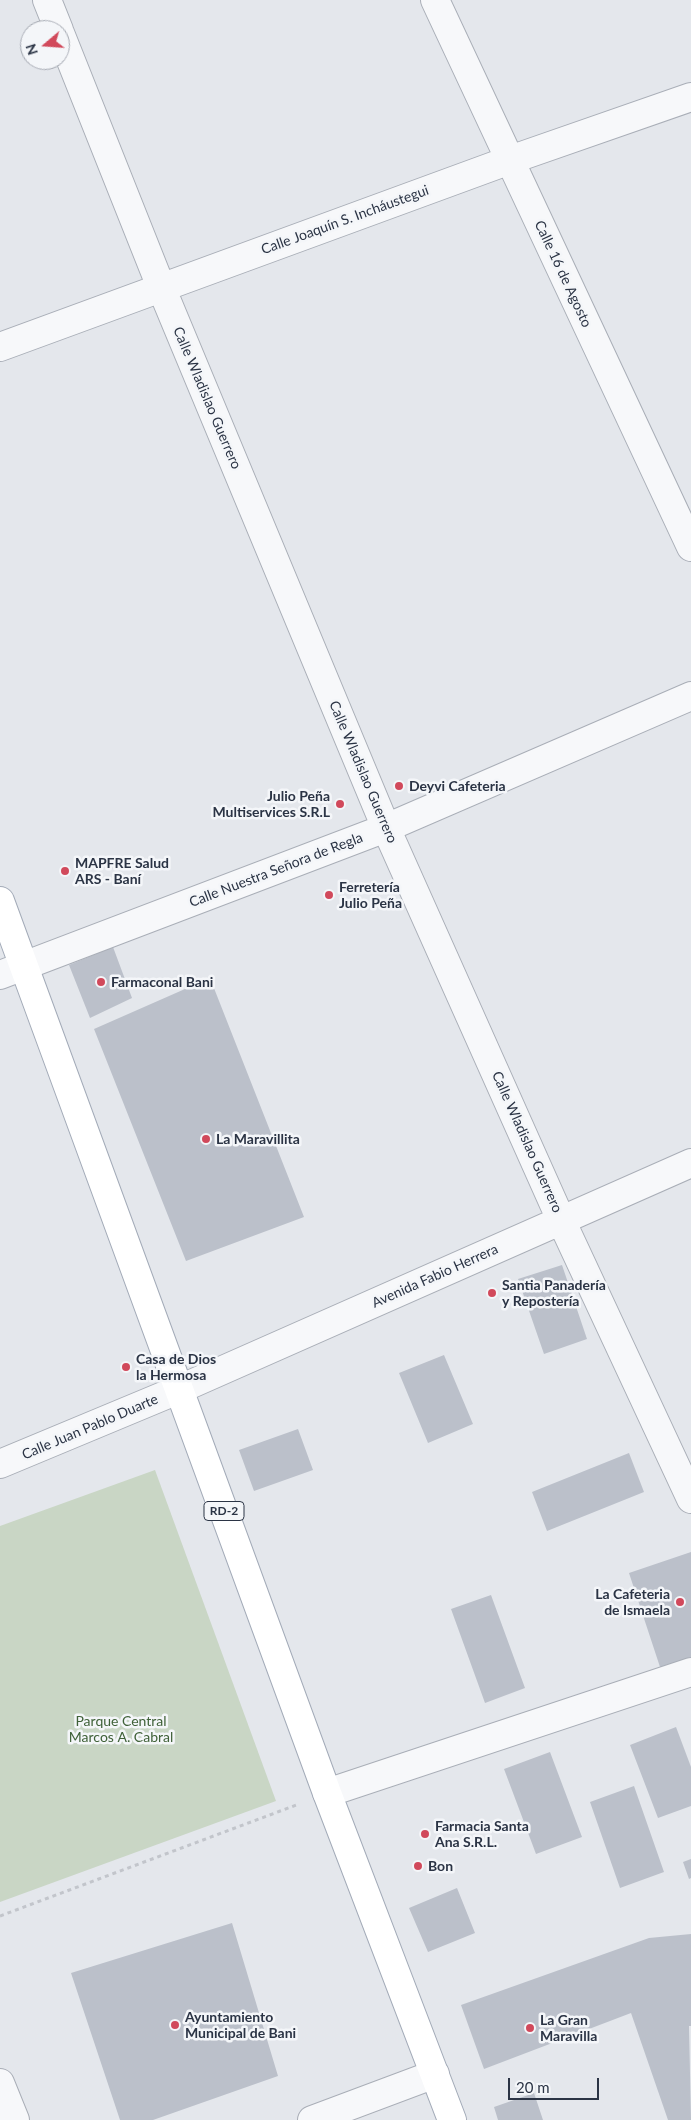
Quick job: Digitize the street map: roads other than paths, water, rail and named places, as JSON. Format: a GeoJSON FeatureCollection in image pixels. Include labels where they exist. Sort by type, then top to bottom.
{"type":"FeatureCollection","features":[{"type":"Feature","properties":{"kind":"main road","name":"RD-2"},"geometry":{"type":"LineString","coordinates":[[0,900],[12,970],[180,1389],[327,1793],[452,2120]]}},
{"type":"Feature","properties":{"kind":"street","name":"Calle Wladislao Guerrero"},"geometry":{"type":"LineString","coordinates":[[47,0],[54,20]]}},
{"type":"Feature","properties":{"kind":"street","name":"Calle 16 de Agosto"},"geometry":{"type":"LineString","coordinates":[[435,0],[691,547]]}},
{"type":"Feature","properties":{"kind":"street","name":"Calle Wladislao Guerrero"},"geometry":{"type":"LineString","coordinates":[[70,60],[161,287],[386,828],[562,1220],[691,1499]]}},
{"type":"Feature","properties":{"kind":"street","name":"Calle Joaquín S. Incháustegui"},"geometry":{"type":"LineString","coordinates":[[0,347],[510,160],[691,97]]}},
{"type":"Feature","properties":{"kind":"street","name":"Calle Nuestra Señora de Regla"},"geometry":{"type":"LineString","coordinates":[[12,970],[386,828],[691,696]]}},
{"type":"Feature","properties":{"kind":"street","name":"Avenida Fabio Herrera"},"geometry":{"type":"LineString","coordinates":[[180,1389],[691,1163]]}},
{"type":"Feature","properties":{"kind":"street","name":"Calle Juan Pablo Duarte"},"geometry":{"type":"LineString","coordinates":[[0,1464],[180,1389]]}},
{"type":"Feature","properties":{"kind":"street"},"geometry":{"type":"LineString","coordinates":[[327,1793],[691,1672]]}},
{"type":"Feature","properties":{"kind":"street"},"geometry":{"type":"LineString","coordinates":[[312,2120],[435,2074]]}},
{"type":"Feature","properties":{"kind":"street"},"geometry":{"type":"LineString","coordinates":[[0,2083],[15,2120]]}},
{"type":"Feature","properties":{"kind":"place","name":"Deyvi Cafeteria"},"geometry":{"type":"Point","coordinates":[399,786]}},
{"type":"Feature","properties":{"kind":"place","name":"Julio Peña Multiservices S.R.L"},"geometry":{"type":"Point","coordinates":[340,804]}},
{"type":"Feature","properties":{"kind":"place","name":"MAPFRE Salud ARS - Baní"},"geometry":{"type":"Point","coordinates":[65,871]}},
{"type":"Feature","properties":{"kind":"place","name":"Ferretería Julio Peña"},"geometry":{"type":"Point","coordinates":[329,895]}},
{"type":"Feature","properties":{"kind":"place","name":"Farmaconal Bani"},"geometry":{"type":"Point","coordinates":[101,982]}},
{"type":"Feature","properties":{"kind":"place","name":"La Maravillita"},"geometry":{"type":"Point","coordinates":[206,1139]}},
{"type":"Feature","properties":{"kind":"place","name":"Santia Panadería y Repostería"},"geometry":{"type":"Point","coordinates":[492,1293]}},
{"type":"Feature","properties":{"kind":"place","name":"Casa de Dios la Hermosa"},"geometry":{"type":"Point","coordinates":[126,1367]}},
{"type":"Feature","properties":{"kind":"place","name":"La Cafeteria de Ismaela"},"geometry":{"type":"Point","coordinates":[680,1602]}},
{"type":"Feature","properties":{"kind":"place","name":"Farmacia Santa Ana S.R.L."},"geometry":{"type":"Point","coordinates":[425,1834]}},
{"type":"Feature","properties":{"kind":"place","name":"Bon"},"geometry":{"type":"Point","coordinates":[418,1866]}},
{"type":"Feature","properties":{"kind":"place","name":"Ayuntamiento Municipal de Bani"},"geometry":{"type":"Point","coordinates":[175,2025]}},
{"type":"Feature","properties":{"kind":"place","name":"La Gran Maravilla"},"geometry":{"type":"Point","coordinates":[530,2028]}},
{"type":"Feature","properties":{"kind":"park label","name":"Parque Central Marcos A. Cabral"},"geometry":{"type":"Point","coordinates":[121,1729]}}]}
